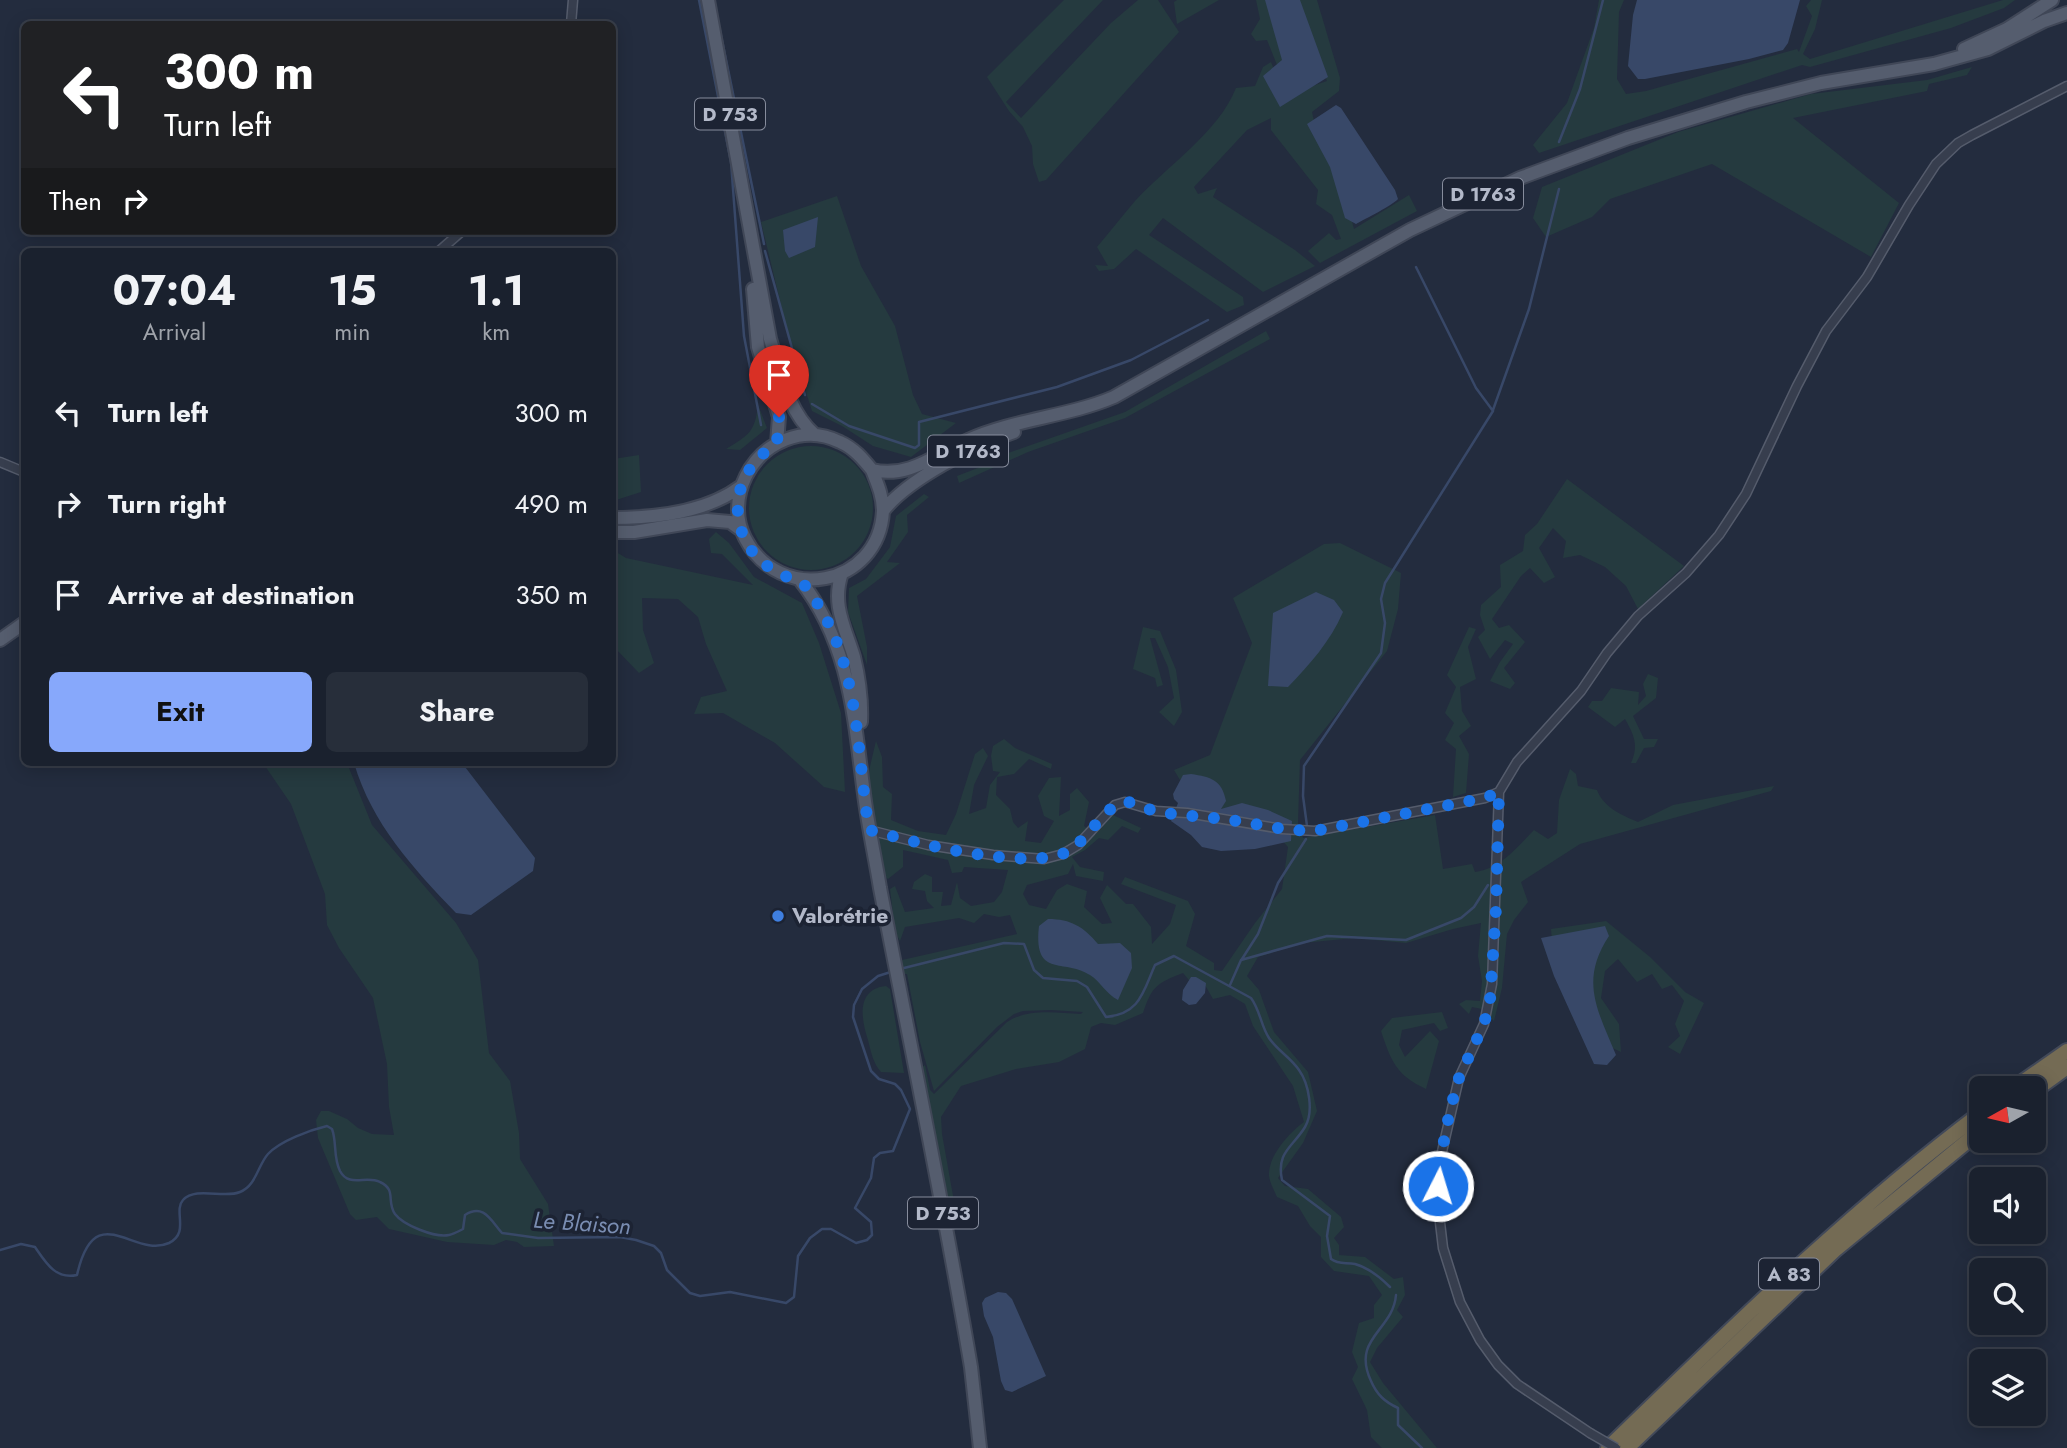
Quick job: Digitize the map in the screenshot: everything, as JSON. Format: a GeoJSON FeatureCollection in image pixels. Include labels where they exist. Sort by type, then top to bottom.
{"type":"FeatureCollection","features":[{"type":"Feature","properties":{"kind":"highway"},"geometry":{"type":"LineString","coordinates":[[2031,1076],[2067,1051]]}},
{"type":"Feature","properties":{"kind":"highway"},"geometry":{"type":"LineString","coordinates":[[2046,1082],[2067,1067]]}},
{"type":"Feature","properties":{"kind":"highway","name":"A 83"},"geometry":{"type":"LineString","coordinates":[[1608,1448],[1820,1245],[1969,1122]]}},
{"type":"Feature","properties":{"kind":"highway","name":"A 83"},"geometry":{"type":"LineString","coordinates":[[1627,1448],[1836,1249],[1969,1140]]}},
{"type":"Feature","properties":{"kind":"main road","name":"D 753"},"geometry":{"type":"LineString","coordinates":[[708,0],[773,349],[797,414],[815,435]]}},
{"type":"Feature","properties":{"kind":"main road","name":"D 1763"},"geometry":{"type":"LineString","coordinates":[[1934,64],[2007,29],[2052,0]]}},
{"type":"Feature","properties":{"kind":"main road","name":"D 1763"},"geometry":{"type":"LineString","coordinates":[[883,511],[904,490],[969,450],[1114,397],[1410,230],[1520,178],[1628,138],[1746,102],[1821,82],[1934,64],[1989,49],[2044,21],[2067,13]]}},
{"type":"Feature","properties":{"kind":"main road","name":"D 753"},"geometry":{"type":"LineString","coordinates":[[751,229],[755,330],[762,366],[779,417],[777,443]]}},
{"type":"Feature","properties":{"kind":"main road","name":"D 1763"},"geometry":{"type":"LineString","coordinates":[[872,470],[898,472],[912,469],[970,438],[1068,413]]}},
{"type":"Feature","properties":{"kind":"main road"},"geometry":{"type":"LineString","coordinates":[[815,435],[840,441],[860,454],[872,470],[881,492],[883,511],[878,534],[869,551],[855,565],[824,579],[800,580],[782,575],[765,565],[751,550],[741,530],[737,508],[740,487],[750,467],[762,453],[795,436],[815,435]]}},
{"type":"Feature","properties":{"kind":"main road"},"geometry":{"type":"LineString","coordinates":[[616,518],[667,513],[708,504],[740,487]]}},
{"type":"Feature","properties":{"kind":"main road"},"geometry":{"type":"LineString","coordinates":[[616,532],[634,532],[707,520],[730,522],[741,530]]}},
{"type":"Feature","properties":{"kind":"main road","name":"D 753"},"geometry":{"type":"LineString","coordinates":[[842,573],[836,603],[858,675],[862,703],[861,760]]}},
{"type":"Feature","properties":{"kind":"main road","name":"D 753"},"geometry":{"type":"LineString","coordinates":[[800,580],[821,609],[841,658],[853,704],[869,830],[955,1270],[971,1367],[980,1448]]}},
{"type":"Feature","properties":{"kind":"main road"},"geometry":{"type":"LineString","coordinates":[[0,640],[21,625]]}},
{"type":"Feature","properties":{"kind":"street"},"geometry":{"type":"LineString","coordinates":[[571,21],[573,0]]}},
{"type":"Feature","properties":{"kind":"street"},"geometry":{"type":"LineString","coordinates":[[1616,1448],[1517,1384],[1498,1365],[1480,1340],[1460,1303],[1443,1248],[1439,1214],[1441,1156],[1459,1078],[1484,1024],[1492,984],[1499,792],[1517,762],[1581,691],[1607,653],[1638,616],[1686,573],[1727,524],[1746,494],[1826,331],[1867,277],[1936,164],[1958,143],[2067,86]]}},
{"type":"Feature","properties":{"kind":"street"},"geometry":{"type":"LineString","coordinates":[[443,248],[457,235]]}},
{"type":"Feature","properties":{"kind":"street"},"geometry":{"type":"LineString","coordinates":[[0,462],[21,471]]}},
{"type":"Feature","properties":{"kind":"street"},"geometry":{"type":"LineString","coordinates":[[869,830],[939,847],[1044,859],[1063,854],[1078,845],[1115,805],[1125,802],[1156,811],[1315,831],[1485,798],[1499,792]]}},
{"type":"Feature","properties":{"kind":"green space"},"geometry":{"type":"Polygon","coordinates":[[[1064,0],[1103,0],[1006,102],[1021,118],[1111,23],[1138,0],[1158,0],[1179,32],[1046,180],[1039,182],[1033,164],[1032,146],[1023,127],[987,77],[1064,0]]]}},
{"type":"Feature","properties":{"kind":"green space"},"geometry":{"type":"Polygon","coordinates":[[[1219,0],[1177,24],[1174,2],[1219,0]]]}},
{"type":"Feature","properties":{"kind":"green space"},"geometry":{"type":"Polygon","coordinates":[[[1256,0],[1269,0],[1288,62],[1277,65],[1267,40],[1256,41],[1251,34],[1260,19],[1256,0]]]}},
{"type":"Feature","properties":{"kind":"green space"},"geometry":{"type":"Polygon","coordinates":[[[1294,0],[1317,0],[1340,78],[1339,91],[1312,112],[1317,135],[1339,174],[1354,229],[1409,195],[1417,211],[1320,263],[1308,251],[1329,233],[1336,240],[1341,239],[1332,215],[1316,204],[1318,190],[1271,130],[1271,118],[1247,130],[1194,187],[1198,194],[1217,188],[1213,197],[1315,266],[1263,292],[1163,218],[1149,235],[1243,297],[1244,305],[1227,312],[1136,249],[1114,269],[1099,271],[1095,265],[1108,266],[1097,247],[1135,201],[1205,134],[1228,104],[1236,88],[1255,86],[1263,67],[1271,62],[1280,97],[1327,81],[1294,0]]]}},
{"type":"Feature","properties":{"kind":"green space"},"geometry":{"type":"Polygon","coordinates":[[[1599,0],[1624,0],[1619,12],[1617,79],[1626,94],[1646,91],[1797,49],[1799,52],[1812,16],[1806,6],[1811,0],[1822,0],[1815,29],[1803,54],[1810,59],[2003,0],[2015,0],[2004,8],[1951,28],[1810,67],[1802,65],[1539,153],[1533,145],[1567,103],[1594,28],[1599,0]]]}},
{"type":"Feature","properties":{"kind":"green space"},"geometry":{"type":"Polygon","coordinates":[[[1972,67],[1967,75],[1929,84],[1927,91],[1793,118],[1899,203],[1871,257],[1712,164],[1610,199],[1592,217],[1546,237],[1533,218],[1542,187],[1678,132],[1811,94],[1927,80],[1972,67]]]}},
{"type":"Feature","properties":{"kind":"green space"},"geometry":{"type":"Polygon","coordinates":[[[837,196],[861,266],[895,326],[913,395],[922,414],[956,423],[911,457],[873,446],[812,411],[790,342],[761,222],[837,196]]]}},
{"type":"Feature","properties":{"kind":"green space"},"geometry":{"type":"Polygon","coordinates":[[[1266,331],[1270,339],[1125,418],[1028,452],[959,483],[957,476],[983,466],[988,460],[1125,412],[1266,331]]]}},
{"type":"Feature","properties":{"kind":"green space"},"geometry":{"type":"Polygon","coordinates":[[[758,405],[767,428],[740,450],[726,449],[750,432],[758,405]]]}},
{"type":"Feature","properties":{"kind":"green space"},"geometry":{"type":"Polygon","coordinates":[[[811,446],[835,451],[855,464],[868,484],[873,508],[868,532],[855,552],[835,565],[811,570],[787,565],[767,552],[754,532],[749,508],[754,484],[767,464],[787,451],[811,446]]]}},
{"type":"Feature","properties":{"kind":"green space"},"geometry":{"type":"Polygon","coordinates":[[[639,455],[641,492],[616,500],[616,459],[639,455]]]}},
{"type":"Feature","properties":{"kind":"green space"},"geometry":{"type":"Polygon","coordinates":[[[1567,479],[1684,566],[1638,609],[1626,586],[1605,567],[1580,555],[1563,558],[1566,541],[1553,528],[1539,548],[1555,577],[1544,583],[1530,568],[1521,576],[1492,619],[1499,628],[1509,625],[1525,642],[1504,668],[1515,683],[1510,689],[1490,681],[1513,644],[1505,640],[1490,659],[1478,637],[1485,630],[1480,615],[1481,605],[1501,587],[1500,565],[1523,551],[1525,535],[1537,524],[1567,479]]]}},
{"type":"Feature","properties":{"kind":"green space"},"geometry":{"type":"Polygon","coordinates":[[[924,494],[929,497],[907,515],[908,532],[887,562],[900,563],[857,596],[867,647],[867,665],[848,612],[849,588],[866,579],[890,547],[896,516],[924,494]]]}},
{"type":"Feature","properties":{"kind":"green space"},"geometry":{"type":"Polygon","coordinates":[[[716,532],[729,543],[754,577],[802,603],[819,643],[841,713],[845,792],[824,787],[775,743],[723,713],[694,714],[701,697],[727,691],[706,644],[698,617],[678,599],[642,598],[643,630],[654,663],[639,673],[616,649],[616,552],[626,558],[753,585],[722,554],[711,553],[709,539],[716,532]]]}},
{"type":"Feature","properties":{"kind":"green space"},"geometry":{"type":"Polygon","coordinates":[[[1340,543],[1401,573],[1398,609],[1387,651],[1300,760],[1298,823],[1303,838],[1435,815],[1443,869],[1472,864],[1475,872],[1501,862],[1534,830],[1548,839],[1557,833],[1559,800],[1570,769],[1576,774],[1578,786],[1597,790],[1609,806],[1638,822],[1673,805],[1774,786],[1771,791],[1580,844],[1521,882],[1528,902],[1507,934],[1502,988],[1494,1021],[1482,1009],[1472,1007],[1469,1014],[1459,1004],[1466,1000],[1480,1001],[1482,981],[1478,956],[1481,923],[1406,943],[1354,938],[1303,943],[1258,957],[1247,976],[1259,990],[1274,1032],[1308,1072],[1317,1111],[1303,1143],[1278,1178],[1285,1186],[1308,1189],[1341,1217],[1344,1227],[1334,1238],[1339,1245],[1339,1255],[1365,1257],[1394,1279],[1403,1277],[1405,1295],[1397,1310],[1403,1317],[1377,1348],[1370,1362],[1383,1383],[1437,1448],[1382,1448],[1371,1437],[1367,1410],[1352,1379],[1358,1367],[1352,1352],[1359,1323],[1374,1318],[1374,1305],[1382,1295],[1369,1276],[1334,1271],[1321,1257],[1321,1237],[1310,1226],[1298,1206],[1277,1197],[1269,1176],[1272,1161],[1286,1139],[1304,1122],[1293,1086],[1253,1026],[1245,1004],[1230,995],[1213,999],[1205,985],[1194,986],[1183,973],[1167,980],[1153,991],[1143,1013],[1115,1025],[1101,1023],[1091,1027],[1085,1049],[1059,1062],[1016,1069],[961,1086],[941,1117],[955,1207],[946,1209],[921,1068],[925,1065],[930,1090],[934,1094],[1007,1022],[1033,1013],[1083,1012],[1051,1010],[1014,1014],[997,1027],[934,1091],[920,1042],[907,974],[903,974],[902,960],[1017,934],[1010,915],[999,917],[984,914],[974,923],[959,918],[905,927],[900,941],[895,932],[890,889],[895,886],[905,912],[934,908],[927,901],[925,891],[912,889],[914,882],[925,874],[932,877],[932,892],[943,892],[941,906],[951,905],[957,882],[960,898],[971,906],[994,902],[1002,892],[1008,870],[964,867],[962,872],[952,873],[948,860],[903,850],[903,867],[888,879],[883,875],[868,775],[876,741],[882,757],[883,787],[892,794],[891,820],[918,831],[946,835],[956,814],[975,754],[983,748],[988,756],[974,785],[969,814],[986,808],[990,785],[1000,772],[993,771],[993,746],[1004,739],[1015,748],[1052,764],[1051,769],[1029,759],[1014,774],[997,777],[996,795],[1010,809],[1013,822],[1018,828],[1028,821],[1025,841],[1041,843],[1054,821],[1044,816],[1038,796],[1049,778],[1061,777],[1059,816],[1070,810],[1070,794],[1077,788],[1089,802],[1084,826],[1095,835],[1113,815],[1141,828],[1138,833],[1122,826],[1108,840],[1099,838],[1072,857],[1080,867],[1104,872],[1103,881],[1076,876],[1073,864],[1068,874],[1027,885],[1023,894],[1029,905],[1046,909],[1057,890],[1067,884],[1087,891],[1084,907],[1102,924],[1112,923],[1100,898],[1107,885],[1126,904],[1133,904],[1151,927],[1152,944],[1170,924],[1176,905],[1121,884],[1125,877],[1188,901],[1195,914],[1186,946],[1214,963],[1214,970],[1222,971],[1282,889],[1288,847],[1258,814],[1219,810],[1184,776],[1180,780],[1174,770],[1210,755],[1252,643],[1233,598],[1324,544],[1340,543]]]}},
{"type":"Feature","properties":{"kind":"green space"},"geometry":{"type":"Polygon","coordinates":[[[1143,627],[1160,631],[1176,670],[1182,712],[1174,726],[1159,712],[1174,698],[1168,667],[1155,638],[1150,638],[1163,685],[1157,687],[1155,678],[1133,669],[1143,627]]]}},
{"type":"Feature","properties":{"kind":"green space"},"geometry":{"type":"Polygon","coordinates":[[[1469,627],[1476,629],[1468,647],[1476,679],[1460,687],[1462,711],[1471,726],[1459,736],[1469,754],[1466,793],[1453,797],[1456,749],[1445,740],[1454,723],[1445,713],[1456,687],[1447,675],[1469,627]]]}},
{"type":"Feature","properties":{"kind":"green space"},"geometry":{"type":"Polygon","coordinates":[[[1648,674],[1658,678],[1656,698],[1633,716],[1644,739],[1658,739],[1654,747],[1644,748],[1636,763],[1631,763],[1635,751],[1634,740],[1625,719],[1615,727],[1588,707],[1592,701],[1602,701],[1611,688],[1639,692],[1638,705],[1646,696],[1643,684],[1648,674]]]}},
{"type":"Feature","properties":{"kind":"green space"},"geometry":{"type":"Polygon","coordinates":[[[265,766],[348,766],[372,825],[456,923],[478,960],[489,1053],[510,1081],[519,1133],[520,1159],[548,1204],[554,1246],[524,1247],[517,1242],[506,1240],[494,1245],[447,1242],[389,1229],[377,1217],[356,1220],[350,1214],[318,1138],[316,1120],[321,1111],[329,1111],[372,1134],[394,1135],[389,1107],[387,1064],[373,998],[339,948],[327,925],[325,894],[291,804],[265,766]]]}},
{"type":"Feature","properties":{"kind":"green space"},"geometry":{"type":"Polygon","coordinates":[[[1606,921],[1650,957],[1685,992],[1704,1003],[1680,1054],[1668,1047],[1680,1036],[1675,1024],[1684,1001],[1672,985],[1662,989],[1652,974],[1637,982],[1618,959],[1605,971],[1601,998],[1619,1024],[1621,1052],[1602,1043],[1552,942],[1551,929],[1606,921]]]}},
{"type":"Feature","properties":{"kind":"green space"},"geometry":{"type":"Polygon","coordinates":[[[886,986],[890,989],[904,1073],[881,1072],[873,1057],[864,1023],[865,999],[876,988],[886,986]]]}},
{"type":"Feature","properties":{"kind":"green space"},"geometry":{"type":"Polygon","coordinates":[[[1442,1012],[1448,1028],[1440,1031],[1434,1023],[1402,1030],[1399,1045],[1405,1057],[1430,1031],[1439,1041],[1426,1089],[1408,1078],[1396,1066],[1381,1031],[1392,1018],[1442,1012]]]}},
{"type":"Feature","properties":{"kind":"water"},"geometry":{"type":"Polygon","coordinates":[[[1265,0],[1300,0],[1328,77],[1280,107],[1263,76],[1282,60],[1265,0]]]}},
{"type":"Feature","properties":{"kind":"water"},"geometry":{"type":"Polygon","coordinates":[[[1637,0],[1800,0],[1788,43],[1783,50],[1749,59],[1638,79],[1628,66],[1637,0]]]}},
{"type":"Feature","properties":{"kind":"water"},"geometry":{"type":"Polygon","coordinates":[[[1336,105],[1341,108],[1395,190],[1398,199],[1356,224],[1345,218],[1330,167],[1307,124],[1336,105]]]}},
{"type":"Feature","properties":{"kind":"water"},"geometry":{"type":"Polygon","coordinates":[[[818,217],[815,247],[789,258],[785,251],[783,230],[818,217]]]}},
{"type":"Feature","properties":{"kind":"water"},"geometry":{"type":"Polygon","coordinates":[[[1316,592],[1334,600],[1343,612],[1338,623],[1319,652],[1288,687],[1268,686],[1273,613],[1316,592]]]}},
{"type":"Feature","properties":{"kind":"water"},"geometry":{"type":"Polygon","coordinates":[[[355,766],[464,766],[535,858],[533,871],[471,915],[456,913],[396,844],[371,806],[355,766]]]}},
{"type":"Feature","properties":{"kind":"water"},"geometry":{"type":"Polygon","coordinates":[[[1183,775],[1210,778],[1222,788],[1226,801],[1221,809],[1242,803],[1268,810],[1292,821],[1291,841],[1255,849],[1221,851],[1202,847],[1191,835],[1171,821],[1178,803],[1173,794],[1183,775]]]}},
{"type":"Feature","properties":{"kind":"water"},"geometry":{"type":"Polygon","coordinates":[[[1048,919],[1070,922],[1088,933],[1098,944],[1120,943],[1131,953],[1132,968],[1118,1000],[1090,975],[1046,960],[1038,943],[1039,926],[1048,919]]]}},
{"type":"Feature","properties":{"kind":"water"},"geometry":{"type":"Polygon","coordinates":[[[1605,926],[1609,936],[1600,952],[1593,982],[1598,1010],[1616,1055],[1607,1065],[1594,1064],[1554,976],[1541,938],[1605,926]]]}},
{"type":"Feature","properties":{"kind":"water"},"geometry":{"type":"Polygon","coordinates":[[[1191,977],[1206,983],[1205,993],[1196,1004],[1189,1005],[1182,1000],[1183,990],[1191,977]]]}},
{"type":"Feature","properties":{"kind":"water"},"geometry":{"type":"Polygon","coordinates":[[[998,1292],[1006,1293],[1012,1299],[1046,1376],[1012,1392],[1005,1390],[1001,1381],[993,1337],[982,1303],[985,1298],[998,1292]]]}},
{"type":"Feature","properties":{"kind":"waterway"},"geometry":{"type":"LineString","coordinates":[[699,0],[731,162],[744,336],[761,425]]}},
{"type":"Feature","properties":{"kind":"waterway"},"geometry":{"type":"LineString","coordinates":[[1559,142],[1580,89],[1603,0]]}},
{"type":"Feature","properties":{"kind":"waterway"},"geometry":{"type":"LineString","coordinates":[[717,16],[764,244]]}},
{"type":"Feature","properties":{"kind":"waterway"},"geometry":{"type":"LineString","coordinates":[[1493,410],[1529,309],[1559,189]]}},
{"type":"Feature","properties":{"kind":"waterway"},"geometry":{"type":"LineString","coordinates":[[765,251],[805,395]]}},
{"type":"Feature","properties":{"kind":"waterway"},"geometry":{"type":"LineString","coordinates":[[1307,826],[1303,796],[1304,766],[1381,653],[1385,623],[1381,599],[1385,583],[1493,411],[1476,388],[1416,267]]}},
{"type":"Feature","properties":{"kind":"waterway"},"geometry":{"type":"LineString","coordinates":[[812,404],[849,426],[915,448],[919,445],[919,422],[1057,387],[1131,360],[1208,320]]}},
{"type":"Feature","properties":{"kind":"waterway"},"geometry":{"type":"LineString","coordinates":[[1242,959],[1258,934],[1278,883],[1306,839]]}},
{"type":"Feature","properties":{"kind":"waterway"},"geometry":{"type":"LineString","coordinates":[[1230,985],[1241,960],[1327,936],[1406,940],[1461,918],[1474,907],[1488,885]]}},
{"type":"Feature","properties":{"kind":"waterway","name":"Le Blaison"},"geometry":{"type":"LineString","coordinates":[[900,969],[1004,943],[1024,944],[1034,970],[1043,978],[1077,981],[1087,987],[1106,1017],[1117,1015],[1133,1006],[1143,993],[1155,965],[1174,956],[1251,998],[1269,1038],[1296,1066],[1308,1090],[1308,1121],[1283,1156],[1282,1180],[1330,1216],[1327,1236],[1331,1259],[1365,1268],[1390,1287]]}},
{"type":"Feature","properties":{"kind":"waterway","name":"Le Blaison"},"geometry":{"type":"LineString","coordinates":[[0,1250],[21,1244],[35,1247],[52,1269],[70,1276],[77,1275],[85,1252],[94,1239],[105,1234],[155,1246],[169,1243],[179,1234],[180,1205],[183,1200],[195,1194],[240,1192],[250,1185],[273,1149],[312,1130],[327,1126],[332,1129],[336,1160],[344,1176],[353,1180],[375,1180],[385,1185],[390,1192],[395,1214],[420,1230],[436,1235],[451,1235],[463,1229],[465,1215],[477,1211],[486,1215],[502,1233],[538,1238],[620,1237],[636,1240],[654,1246],[661,1253],[667,1270],[690,1293],[700,1296],[730,1292],[786,1303],[794,1297],[798,1256],[810,1238],[822,1229],[831,1229],[856,1243],[867,1240],[872,1235],[871,1222],[855,1208],[871,1178],[874,1158],[880,1153],[893,1151],[910,1109],[895,1084],[879,1079],[871,1071],[853,1017],[854,1005],[862,989],[878,976],[894,971]]}},
{"type":"Feature","properties":{"kind":"waterway","name":"Le Blaison"},"geometry":{"type":"LineString","coordinates":[[1396,1295],[1388,1318],[1369,1344],[1366,1366],[1379,1394],[1398,1408],[1398,1425],[1422,1448]]}},
{"type":"Feature","properties":{"kind":"place","name":"Valorétrie"},"geometry":{"type":"Point","coordinates":[778,916]}},
{"type":"Feature","properties":{"kind":"route"},"geometry":{"type":"LineString","coordinates":[[779,417],[777,443],[762,453],[750,467],[740,487],[737,508],[741,530],[751,550],[765,565],[782,575],[800,580],[821,609],[832,633],[853,704],[869,830],[928,845],[1008,857],[1044,859],[1063,854],[1078,845],[1115,805],[1125,802],[1156,811],[1315,831],[1485,798],[1499,792],[1490,1001],[1484,1024],[1459,1078],[1450,1110],[1438,1186]]}}]}
